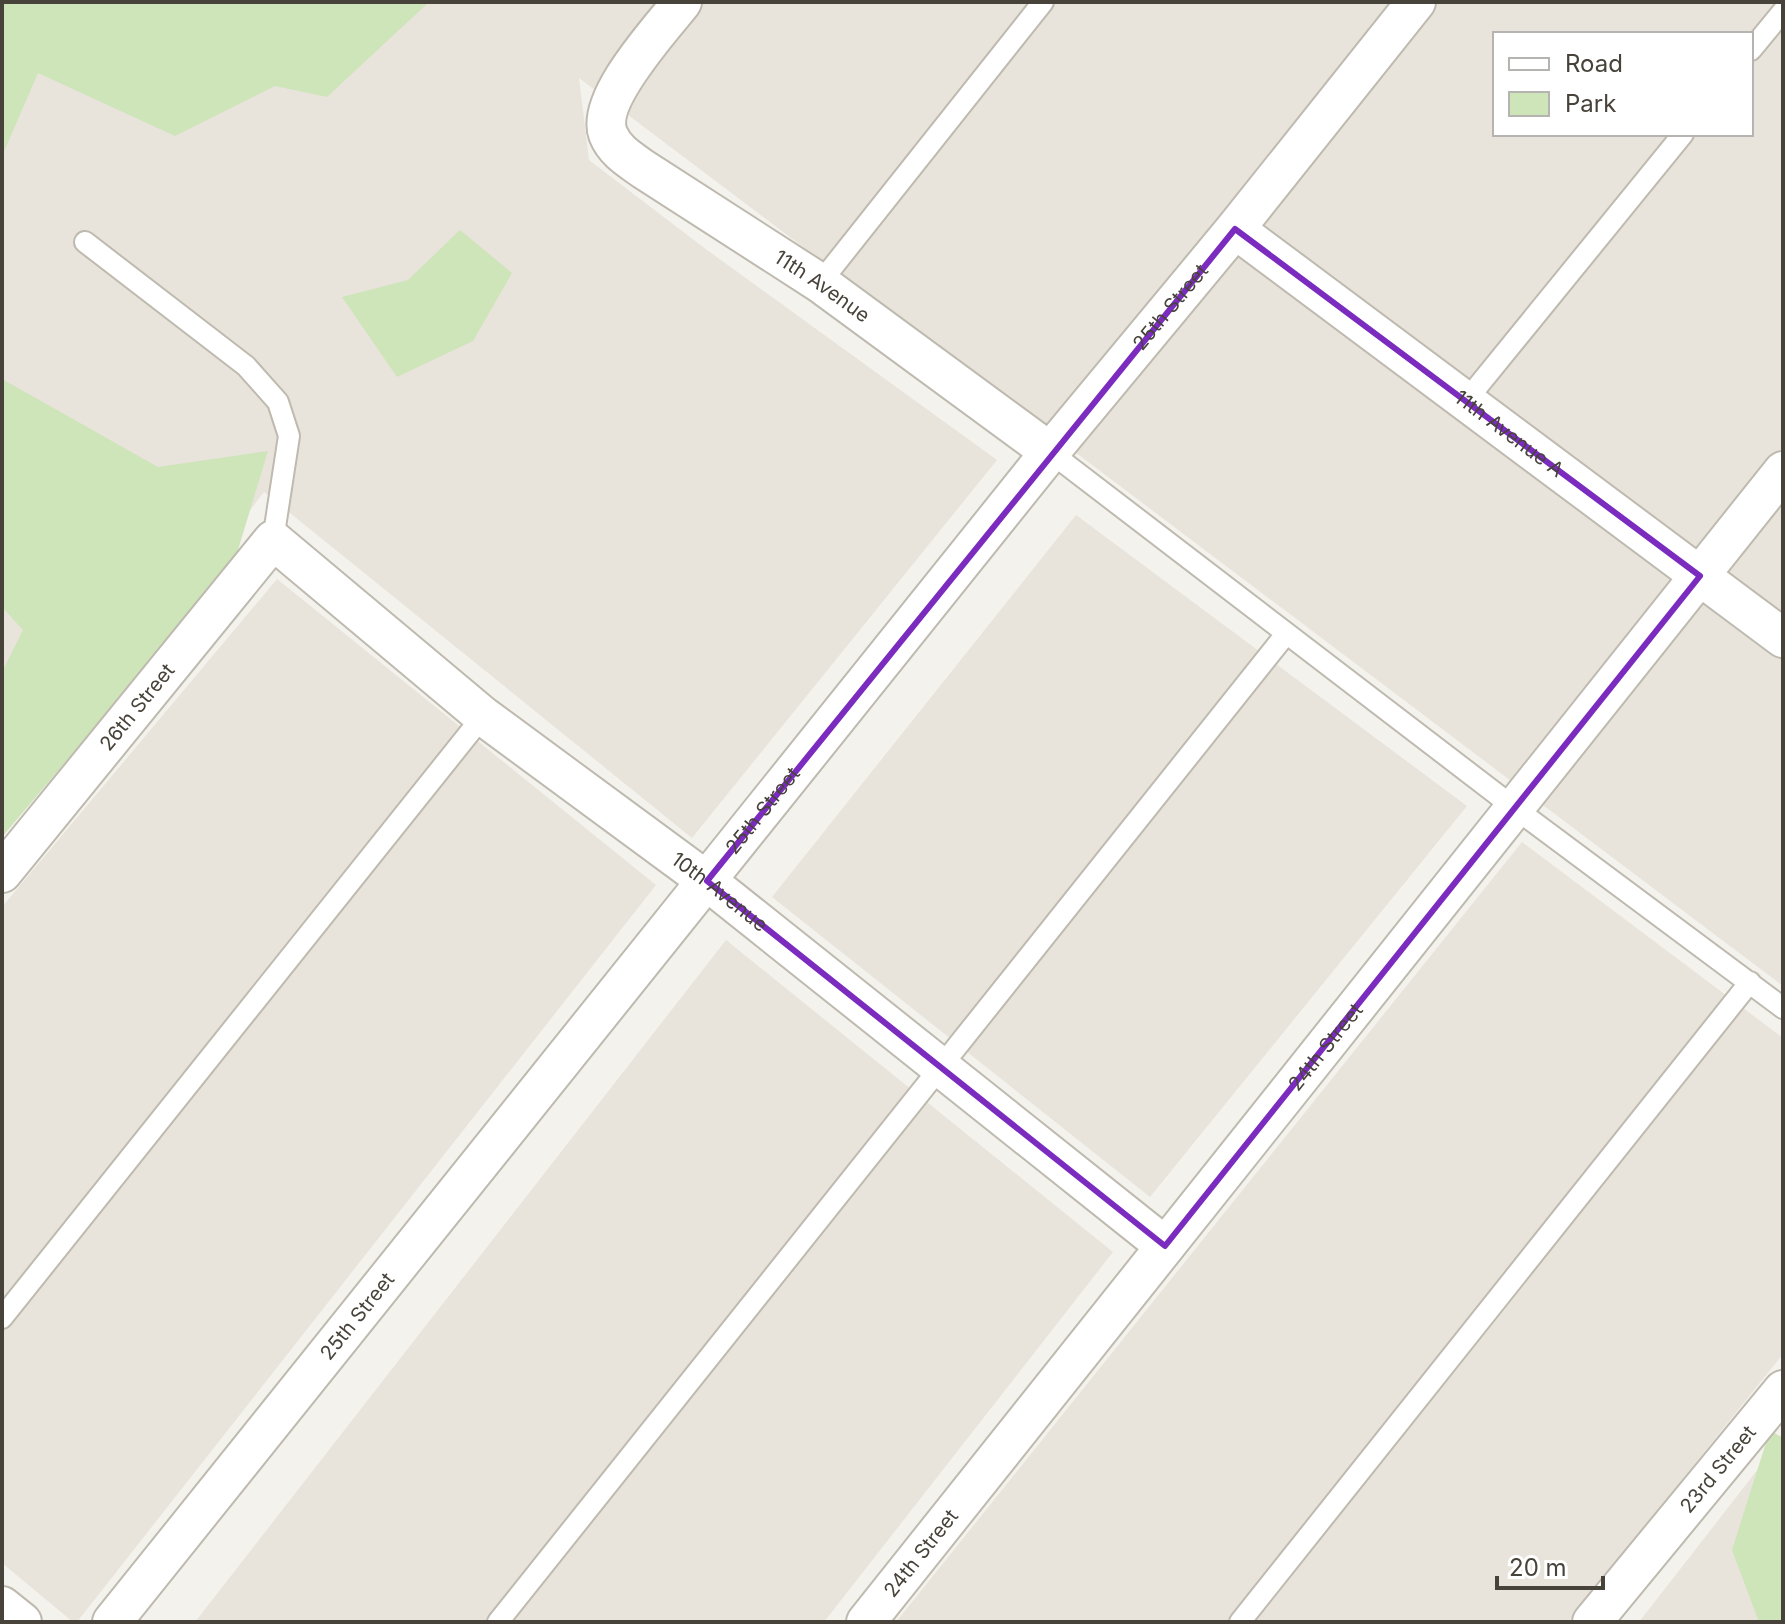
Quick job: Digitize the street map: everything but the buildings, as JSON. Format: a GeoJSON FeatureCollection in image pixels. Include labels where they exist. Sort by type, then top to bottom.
{"type":"FeatureCollection","features":[{"type":"Feature","properties":{"kind":"street","name":"11th Avenue"},"geometry":{"type":"LineString","coordinates":[[682,2],[626,73],[605,118],[608,134],[617,150],[820,283],[1050,452]]}},
{"type":"Feature","properties":{"kind":"street","name":"25th Street"},"geometry":{"type":"LineString","coordinates":[[112,1622],[1050,452],[1235,229],[1416,2]]}},
{"type":"Feature","properties":{"kind":"street","name":"11th Avenue A"},"geometry":{"type":"LineString","coordinates":[[1235,229],[1783,638]]}},
{"type":"Feature","properties":{"kind":"street","name":"24th Street"},"geometry":{"type":"LineString","coordinates":[[866,1622],[1783,471]]}},
{"type":"Feature","properties":{"kind":"street","name":"10th Avenue"},"geometry":{"type":"LineString","coordinates":[[273,540],[483,716],[707,881],[1165,1246]]}},
{"type":"Feature","properties":{"kind":"street","name":"26th Street"},"geometry":{"type":"LineString","coordinates":[[2,873],[273,540]]}},
{"type":"Feature","properties":{"kind":"street","name":"23rd Street"},"geometry":{"type":"LineString","coordinates":[[1592,1622],[1783,1390]]}},
{"type":"Feature","properties":{"kind":"street"},"geometry":{"type":"LineString","coordinates":[[2,1606],[22,1622]]}},
{"type":"Feature","properties":{"kind":"lane"},"geometry":{"type":"LineString","coordinates":[[820,283],[1043,2]]}},
{"type":"Feature","properties":{"kind":"lane"},"geometry":{"type":"LineString","coordinates":[[1753,48],[1783,11]]}},
{"type":"Feature","properties":{"kind":"lane"},"geometry":{"type":"LineString","coordinates":[[1465,402],[1681,136]]}},
{"type":"Feature","properties":{"kind":"lane"},"geometry":{"type":"LineString","coordinates":[[85,242],[246,366],[278,402],[289,436],[273,540]]}},
{"type":"Feature","properties":{"kind":"lane"},"geometry":{"type":"LineString","coordinates":[[1050,452],[1516,809],[1783,1008]]}},
{"type":"Feature","properties":{"kind":"lane"},"geometry":{"type":"LineString","coordinates":[[498,1622],[1286,634]]}},
{"type":"Feature","properties":{"kind":"lane"},"geometry":{"type":"LineString","coordinates":[[2,1318],[483,716]]}},
{"type":"Feature","properties":{"kind":"lane"},"geometry":{"type":"LineString","coordinates":[[1240,1622],[1750,982]]}},
{"type":"Feature","properties":{"kind":"highlighted area"},"geometry":{"type":"Polygon","coordinates":[[[1235,229],[1700,576],[1165,1246],[707,881],[1235,229]]]}},
{"type":"Feature","properties":{"kind":"shaded area"},"geometry":{"type":"Polygon","coordinates":[[[2,2],[1783,2],[1783,986],[579,78],[589,160],[707,250],[997,460],[692,838],[264,492],[2,814],[2,2]]]}},
{"type":"Feature","properties":{"kind":"shaded area"},"geometry":{"type":"Polygon","coordinates":[[[1076,515],[1467,806],[1150,1197],[772,897],[1076,515]]]}},
{"type":"Feature","properties":{"kind":"shaded area"},"geometry":{"type":"Polygon","coordinates":[[[277,579],[656,885],[77,1622],[73,1622],[2,1563],[2,907],[277,579]]]}},
{"type":"Feature","properties":{"kind":"shaded area"},"geometry":{"type":"Polygon","coordinates":[[[1522,842],[1783,1038],[1783,1354],[1568,1622],[896,1622],[1522,842]]]}},
{"type":"Feature","properties":{"kind":"shaded area"},"geometry":{"type":"Polygon","coordinates":[[[726,940],[1113,1252],[824,1622],[195,1622],[726,940]]]}},
{"type":"Feature","properties":{"kind":"shaded area"},"geometry":{"type":"Polygon","coordinates":[[[1783,1437],[1783,1622],[1639,1622],[1783,1437]]]}},
{"type":"Feature","properties":{"kind":"green space"},"geometry":{"type":"Polygon","coordinates":[[[2,2],[429,2],[327,97],[275,86],[175,136],[38,73],[2,156],[2,2]]]}},
{"type":"Feature","properties":{"kind":"green space"},"geometry":{"type":"Polygon","coordinates":[[[460,230],[512,273],[473,341],[397,377],[342,297],[408,280],[460,230]]]}},
{"type":"Feature","properties":{"kind":"green space"},"geometry":{"type":"Polygon","coordinates":[[[2,379],[158,467],[268,451],[234,563],[2,837],[2,672],[23,630],[2,607],[2,379]]]}},
{"type":"Feature","properties":{"kind":"green space"},"geometry":{"type":"Polygon","coordinates":[[[1770,1430],[1783,1438],[1783,1622],[1759,1622],[1732,1550],[1770,1430]]]}}]}
